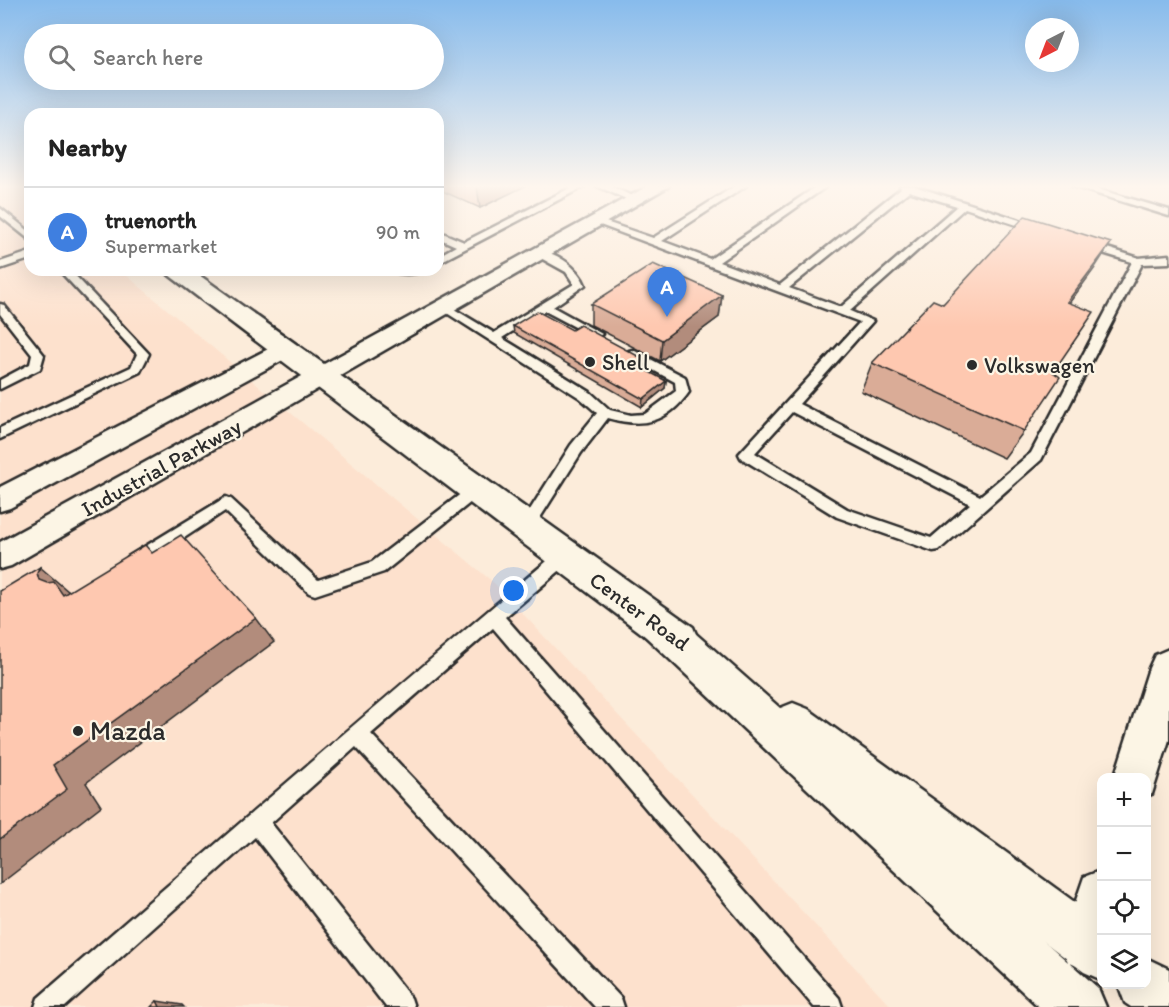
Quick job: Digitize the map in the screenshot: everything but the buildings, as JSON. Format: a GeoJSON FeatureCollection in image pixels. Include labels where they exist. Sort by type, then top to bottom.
{"type":"FeatureCollection","features":[{"type":"Feature","properties":{"kind":"main road","name":"Center Road"},"geometry":{"type":"LineString","coordinates":[[190,276],[321,378],[657,623],[1094,949]]}},
{"type":"Feature","properties":{"kind":"main road"},"geometry":{"type":"LineString","coordinates":[[657,623],[1079,1007]]}},
{"type":"Feature","properties":{"kind":"main road"},"geometry":{"type":"LineString","coordinates":[[1137,773],[1169,668]]}},
{"type":"Feature","properties":{"kind":"main road"},"geometry":{"type":"LineString","coordinates":[[1094,949],[1097,926]]}},
{"type":"Feature","properties":{"kind":"main road"},"geometry":{"type":"LineString","coordinates":[[1151,989],[1169,1002]]}},
{"type":"Feature","properties":{"kind":"street","name":"Industrial Parkway"},"geometry":{"type":"LineString","coordinates":[[0,557],[578,233]]}},
{"type":"Feature","properties":{"kind":"street"},"geometry":{"type":"LineString","coordinates":[[0,500],[284,350]]}},
{"type":"Feature","properties":{"kind":"lane"},"geometry":{"type":"LineString","coordinates":[[444,257],[489,233]]}},
{"type":"Feature","properties":{"kind":"lane"},"geometry":{"type":"LineString","coordinates":[[628,233],[867,321],[746,454],[842,513],[933,545],[1036,456],[1137,261]]}},
{"type":"Feature","properties":{"kind":"lane"},"geometry":{"type":"LineString","coordinates":[[654,242],[668,233]]}},
{"type":"Feature","properties":{"kind":"lane"},"geometry":{"type":"LineString","coordinates":[[711,263],[755,233]]}},
{"type":"Feature","properties":{"kind":"lane"},"geometry":{"type":"LineString","coordinates":[[781,289],[850,233]]}},
{"type":"Feature","properties":{"kind":"lane"},"geometry":{"type":"LineString","coordinates":[[842,312],[931,233]]}},
{"type":"Feature","properties":{"kind":"lane"},"geometry":{"type":"LineString","coordinates":[[444,237],[464,246]]}},
{"type":"Feature","properties":{"kind":"lane"},"geometry":{"type":"LineString","coordinates":[[1072,240],[1137,261],[1167,260],[1169,258]]}},
{"type":"Feature","properties":{"kind":"lane"},"geometry":{"type":"LineString","coordinates":[[494,338],[580,285],[578,277],[568,268],[541,254]]}},
{"type":"Feature","properties":{"kind":"lane"},"geometry":{"type":"LineString","coordinates":[[0,266],[24,257]]}},
{"type":"Feature","properties":{"kind":"lane"},"geometry":{"type":"LineString","coordinates":[[0,434],[136,369],[143,354],[70,276]]}},
{"type":"Feature","properties":{"kind":"lane"},"geometry":{"type":"LineString","coordinates":[[445,308],[585,395],[605,413],[630,420],[654,418],[683,392],[681,380],[545,307]]}},
{"type":"Feature","properties":{"kind":"lane"},"geometry":{"type":"LineString","coordinates":[[0,385],[36,366],[38,355],[2,313]]}},
{"type":"Feature","properties":{"kind":"lane"},"geometry":{"type":"LineString","coordinates":[[790,405],[981,503]]}},
{"type":"Feature","properties":{"kind":"lane"},"geometry":{"type":"LineString","coordinates":[[526,528],[576,449],[605,413]]}},
{"type":"Feature","properties":{"kind":"lane"},"geometry":{"type":"LineString","coordinates":[[116,573],[226,503],[315,588],[378,567],[476,490]]}},
{"type":"Feature","properties":{"kind":"lane"},"geometry":{"type":"LineString","coordinates":[[47,1007],[357,733],[565,556]]}},
{"type":"Feature","properties":{"kind":"lane"},"geometry":{"type":"LineString","coordinates":[[493,615],[830,1007]]}},
{"type":"Feature","properties":{"kind":"lane"},"geometry":{"type":"LineString","coordinates":[[357,733],[612,1007]]}},
{"type":"Feature","properties":{"kind":"lane"},"geometry":{"type":"LineString","coordinates":[[256,822],[402,1007]]}},
{"type":"Feature","properties":{"kind":"shaded area"},"geometry":{"type":"Polygon","coordinates":[[[0,233],[24,233],[24,276],[127,276],[494,583],[892,1007],[0,1007],[0,233]]]}},
{"type":"Feature","properties":{"kind":"place","name":"truenorth"},"geometry":{"type":"Point","coordinates":[667,317]}},
{"type":"Feature","properties":{"kind":"place","name":"Shell"},"geometry":{"type":"Point","coordinates":[590,362]}},
{"type":"Feature","properties":{"kind":"place","name":"Volkswagen"},"geometry":{"type":"Point","coordinates":[972,365]}},
{"type":"Feature","properties":{"kind":"place","name":"Mazda"},"geometry":{"type":"Point","coordinates":[78,731]}}]}
